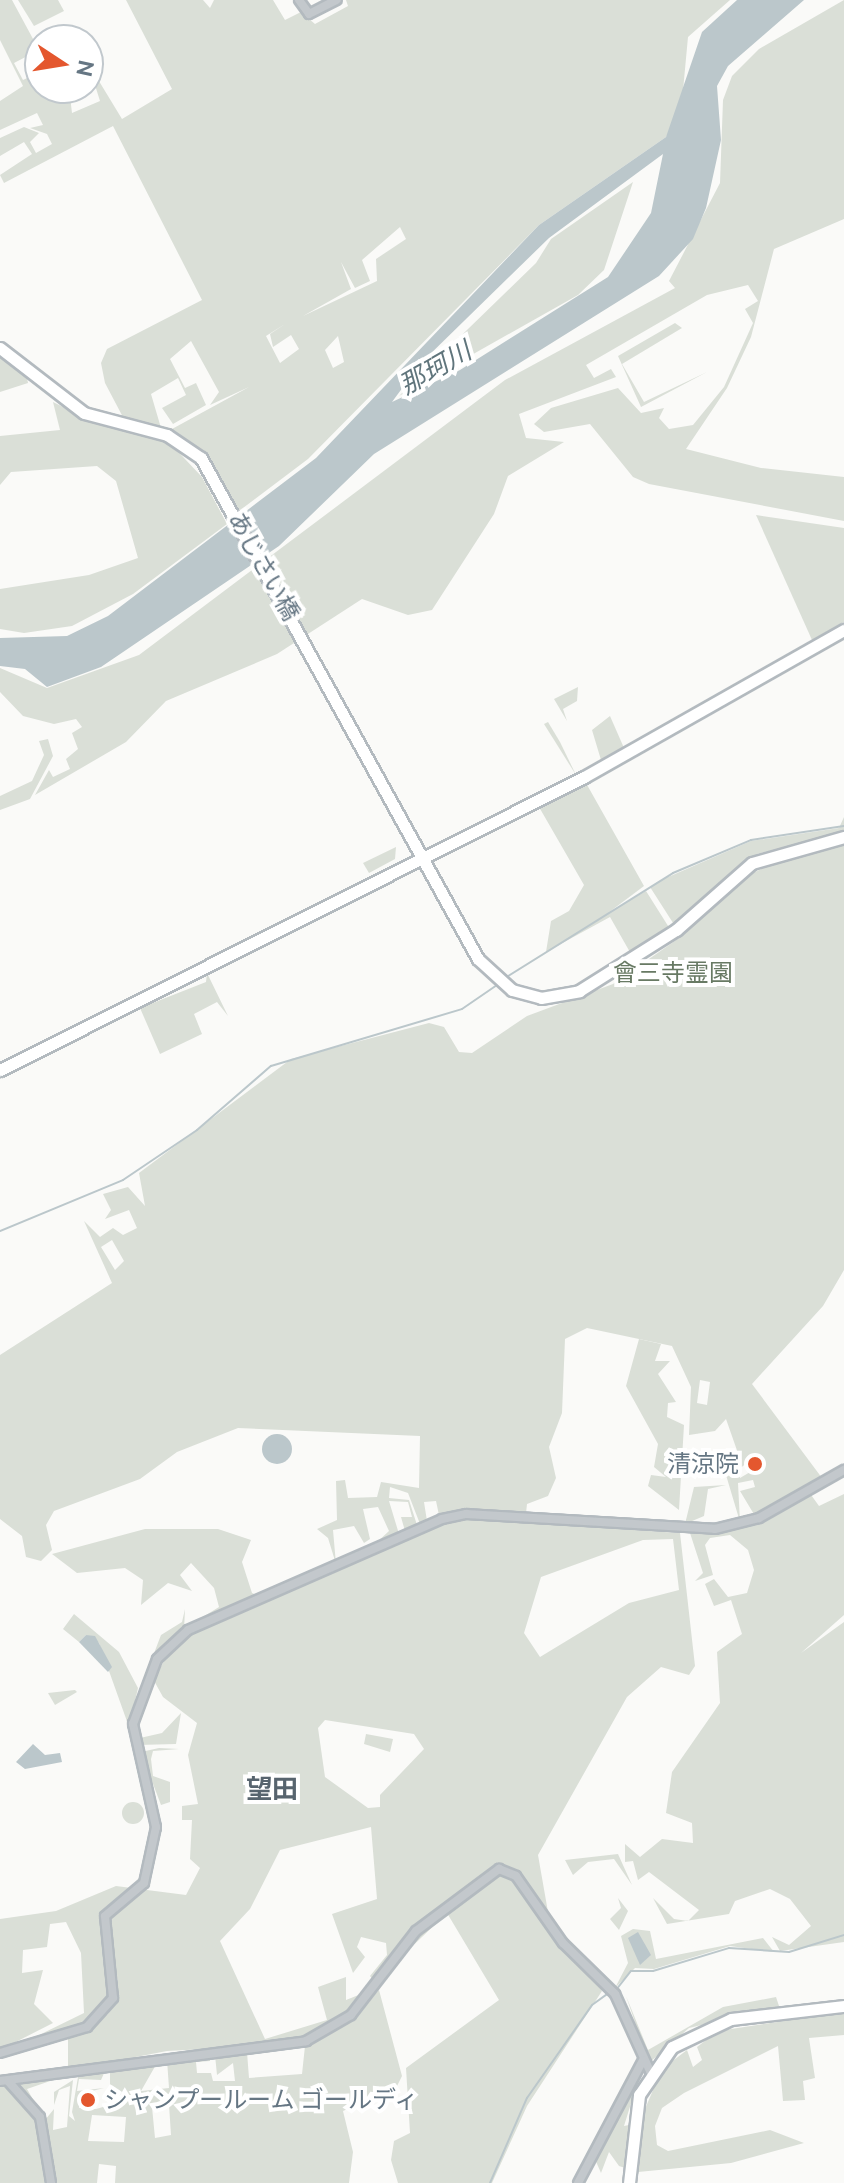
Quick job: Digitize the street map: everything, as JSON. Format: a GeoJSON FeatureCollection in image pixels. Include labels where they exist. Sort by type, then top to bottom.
{"type":"FeatureCollection","features":[{"type":"Feature","properties":{"kind":"street"},"geometry":{"type":"LineString","coordinates":[[299,0],[309,14],[337,0]]}},
{"type":"Feature","properties":{"kind":"street","name":"あじさい橋"},"geometry":{"type":"LineString","coordinates":[[0,348],[84,413],[184,444],[223,492],[422,857],[488,971],[512,990],[552,998],[591,985],[663,939],[752,863],[844,837]]}},
{"type":"Feature","properties":{"kind":"street"},"geometry":{"type":"LineString","coordinates":[[0,1070],[584,777],[844,630]]}},
{"type":"Feature","properties":{"kind":"street"},"geometry":{"type":"LineString","coordinates":[[0,2053],[87,2027],[113,1998],[105,1916],[144,1883],[156,1827],[133,1724],[157,1659],[188,1630],[442,1519],[727,1528],[844,1470]]}},
{"type":"Feature","properties":{"kind":"street"},"geometry":{"type":"LineString","coordinates":[[4,2081],[200,2051],[281,2046],[325,2033],[367,2000],[416,1931],[499,1869],[516,1876],[563,1943],[615,1994],[650,2071]]}},
{"type":"Feature","properties":{"kind":"street"},"geometry":{"type":"LineString","coordinates":[[629,2183],[633,2116],[650,2071],[685,2037],[716,2023],[844,2006]]}},
{"type":"Feature","properties":{"kind":"street"},"geometry":{"type":"LineString","coordinates":[[578,2183],[643,2060]]}},
{"type":"Feature","properties":{"kind":"street"},"geometry":{"type":"LineString","coordinates":[[4,2081],[40,2117],[51,2183]]}},
{"type":"Feature","properties":{"kind":"green space"},"geometry":{"type":"Polygon","coordinates":[[[0,0],[12,0],[25,24],[24,58],[14,63],[24,80],[24,104],[71,104],[72,113],[93,104],[104,104],[104,89],[122,119],[172,89],[126,0],[203,0],[210,8],[214,0],[273,0],[285,20],[301,12],[315,24],[348,6],[346,0],[730,0],[688,37],[681,112],[666,137],[539,225],[308,459],[239,511],[206,456],[172,429],[249,387],[210,405],[219,392],[191,341],[170,359],[185,388],[196,383],[206,405],[173,424],[162,408],[186,395],[178,378],[151,394],[161,428],[125,421],[105,383],[101,363],[107,349],[202,300],[113,126],[4,183],[0,175],[32,154],[24,142],[0,156],[0,138],[24,127],[39,133],[30,142],[36,153],[52,144],[47,134],[30,128],[43,125],[37,113],[0,130],[0,101],[23,86],[0,40],[0,0]],[[400,227],[362,260],[370,281],[355,288],[341,262],[351,289],[303,316],[377,281],[376,259],[406,239],[400,227]],[[285,324],[266,336],[280,363],[299,349],[291,335],[273,347],[270,334],[285,324]],[[338,336],[325,350],[333,368],[344,362],[338,336]]]}},
{"type":"Feature","properties":{"kind":"green space"},"geometry":{"type":"Polygon","coordinates":[[[18,0],[58,0],[64,11],[33,24],[18,0]]]}},
{"type":"Feature","properties":{"kind":"green space"},"geometry":{"type":"Polygon","coordinates":[[[844,0],[844,219],[774,249],[751,337],[727,388],[686,449],[761,468],[844,477],[844,521],[649,484],[633,477],[590,424],[544,432],[534,424],[551,408],[618,388],[641,413],[664,408],[659,418],[669,429],[693,425],[724,387],[753,323],[745,309],[758,301],[748,285],[707,295],[586,365],[594,378],[611,369],[616,377],[519,414],[526,438],[564,442],[508,476],[494,514],[432,610],[408,615],[362,599],[277,654],[166,701],[126,742],[35,795],[49,770],[53,777],[70,769],[66,759],[78,749],[72,733],[82,727],[76,719],[54,724],[23,716],[0,692],[0,668],[47,688],[139,655],[505,380],[675,288],[669,281],[720,183],[723,100],[732,76],[759,49],[844,0]]]}},
{"type":"Feature","properties":{"kind":"green space"},"geometry":{"type":"Polygon","coordinates":[[[633,182],[604,270],[578,295],[399,396],[536,263],[551,239],[633,182]]]}},
{"type":"Feature","properties":{"kind":"green space"},"geometry":{"type":"Polygon","coordinates":[[[675,323],[682,328],[622,364],[644,402],[707,372],[641,407],[618,356],[675,323]]]}},
{"type":"Feature","properties":{"kind":"green space"},"geometry":{"type":"Polygon","coordinates":[[[0,350],[26,373],[28,383],[0,392],[0,350]]]}},
{"type":"Feature","properties":{"kind":"green space"},"geometry":{"type":"Polygon","coordinates":[[[53,402],[100,425],[168,441],[202,477],[227,524],[133,594],[72,626],[24,633],[0,629],[0,589],[89,575],[138,558],[116,481],[97,466],[11,472],[0,485],[0,436],[60,430],[53,402]]]}},
{"type":"Feature","properties":{"kind":"green space"},"geometry":{"type":"Polygon","coordinates":[[[756,515],[844,528],[844,622],[812,640],[756,515]]]}},
{"type":"Feature","properties":{"kind":"green space"},"geometry":{"type":"Polygon","coordinates":[[[578,687],[577,701],[563,709],[567,721],[554,699],[578,687]]]}},
{"type":"Feature","properties":{"kind":"green space"},"geometry":{"type":"Polygon","coordinates":[[[610,716],[624,748],[581,773],[601,760],[592,730],[610,716]]]}},
{"type":"Feature","properties":{"kind":"green space"},"geometry":{"type":"Polygon","coordinates":[[[548,722],[560,742],[576,775],[544,724],[548,722]]]}},
{"type":"Feature","properties":{"kind":"green space"},"geometry":{"type":"Polygon","coordinates":[[[48,739],[53,756],[30,799],[0,810],[0,796],[32,781],[44,755],[39,741],[48,739]]]}},
{"type":"Feature","properties":{"kind":"green space"},"geometry":{"type":"Polygon","coordinates":[[[586,783],[644,886],[608,913],[646,891],[670,929],[631,954],[610,917],[546,952],[551,921],[569,911],[584,885],[539,807],[586,783]]]}},
{"type":"Feature","properties":{"kind":"green space","name":"會三寺霊園"},"geometry":{"type":"Polygon","coordinates":[[[844,817],[844,1270],[823,1306],[752,1384],[822,1478],[755,1516],[740,1491],[755,1487],[753,1480],[738,1483],[740,1522],[726,1475],[715,1471],[740,1459],[726,1419],[715,1431],[689,1435],[691,1387],[672,1346],[587,1328],[565,1339],[562,1413],[549,1447],[556,1478],[548,1496],[527,1504],[525,1523],[680,1533],[695,1666],[689,1675],[661,1667],[627,1697],[538,1855],[548,1912],[602,1991],[527,2106],[492,2183],[398,2183],[391,2160],[394,2141],[410,2133],[406,2068],[499,2000],[447,1913],[375,1982],[370,1976],[387,1955],[386,1943],[361,1937],[357,1947],[365,1957],[353,1973],[332,1914],[377,1899],[371,1827],[280,1850],[250,1909],[220,1941],[265,2039],[327,2020],[318,1987],[346,1977],[346,2000],[371,1990],[324,2032],[281,2045],[167,2051],[68,2070],[68,2038],[108,2014],[118,1980],[112,1967],[108,2003],[82,2026],[33,2038],[84,2013],[81,1953],[66,1922],[50,1924],[47,1947],[23,1950],[22,1973],[43,1970],[34,2004],[53,2023],[0,2050],[0,1919],[56,1911],[116,1886],[186,1895],[200,1868],[190,1859],[192,1820],[182,1820],[182,1806],[198,1804],[188,1755],[197,1723],[163,1697],[153,1679],[176,1642],[215,1615],[193,1623],[219,1607],[214,1588],[191,1563],[180,1575],[192,1591],[168,1583],[141,1605],[143,1580],[125,1568],[77,1573],[52,1554],[145,1529],[218,1529],[251,1540],[242,1562],[252,1593],[263,1598],[440,1520],[436,1501],[424,1502],[427,1521],[420,1524],[408,1493],[390,1487],[389,1498],[409,1500],[417,1525],[405,1531],[401,1517],[412,1517],[408,1502],[389,1501],[399,1534],[375,1544],[389,1531],[378,1507],[363,1509],[370,1539],[364,1543],[354,1526],[333,1530],[336,1564],[328,1538],[317,1529],[337,1520],[336,1481],[345,1480],[348,1498],[377,1497],[381,1482],[419,1488],[420,1436],[238,1428],[177,1452],[140,1479],[54,1511],[46,1525],[52,1550],[41,1561],[26,1557],[22,1536],[0,1519],[0,1355],[112,1283],[84,1221],[100,1237],[113,1228],[123,1235],[137,1228],[129,1210],[105,1219],[111,1210],[103,1194],[128,1187],[145,1206],[139,1173],[291,1059],[429,1023],[444,1027],[459,1052],[472,1053],[527,1016],[613,984],[682,936],[742,878],[837,834],[757,854],[675,926],[650,887],[659,881],[751,841],[839,828],[844,817]],[[112,1240],[101,1247],[115,1270],[124,1261],[112,1240]],[[700,1380],[697,1403],[707,1405],[710,1382],[700,1380]],[[758,1454],[738,1470],[740,1478],[762,1465],[758,1454]],[[673,1539],[643,1540],[541,1577],[524,1633],[540,1657],[629,1603],[679,1590],[673,1539]],[[325,1720],[318,1728],[325,1777],[368,1808],[380,1807],[380,1795],[424,1749],[414,1734],[325,1720]]]}},
{"type":"Feature","properties":{"kind":"green space"},"geometry":{"type":"Polygon","coordinates":[[[396,847],[395,859],[369,873],[363,863],[396,847]]]}},
{"type":"Feature","properties":{"kind":"green space"},"geometry":{"type":"Polygon","coordinates":[[[207,973],[228,1016],[217,1002],[194,1014],[202,1034],[160,1054],[140,1008],[206,982],[207,973]]]}},
{"type":"Feature","properties":{"kind":"green space"},"geometry":{"type":"Polygon","coordinates":[[[639,1339],[661,1344],[655,1361],[670,1361],[658,1374],[676,1402],[668,1403],[667,1417],[684,1425],[679,1510],[648,1486],[651,1475],[666,1477],[654,1467],[658,1444],[626,1386],[639,1339]]]}},
{"type":"Feature","properties":{"kind":"green space"},"geometry":{"type":"Polygon","coordinates":[[[726,1485],[708,1489],[704,1516],[685,1524],[694,1487],[726,1485]]]}},
{"type":"Feature","properties":{"kind":"green space"},"geometry":{"type":"Polygon","coordinates":[[[809,1492],[819,1506],[844,1494],[844,1615],[801,1653],[844,1622],[844,1942],[780,1951],[772,1937],[789,1945],[811,1926],[790,1899],[770,1889],[735,1901],[729,1914],[688,1921],[699,1910],[649,1872],[638,1880],[633,1861],[625,1862],[625,1844],[640,1857],[662,1839],[693,1843],[692,1823],[666,1813],[672,1772],[720,1703],[717,1652],[742,1634],[731,1600],[714,1606],[705,1584],[714,1579],[728,1597],[747,1593],[754,1570],[748,1550],[730,1535],[710,1538],[705,1545],[713,1575],[695,1581],[703,1573],[690,1533],[729,1531],[809,1492]]]}},
{"type":"Feature","properties":{"kind":"green space"},"geometry":{"type":"Polygon","coordinates":[[[185,1609],[184,1630],[148,1669],[161,1635],[182,1622],[185,1609]]]}},
{"type":"Feature","properties":{"kind":"green space"},"geometry":{"type":"Polygon","coordinates":[[[74,1614],[119,1652],[138,1688],[129,1727],[99,1643],[86,1635],[79,1642],[63,1629],[74,1614]]]}},
{"type":"Feature","properties":{"kind":"green space"},"geometry":{"type":"Polygon","coordinates":[[[75,1690],[77,1692],[55,1705],[48,1693],[75,1690]]]}},
{"type":"Feature","properties":{"kind":"green space"},"geometry":{"type":"Polygon","coordinates":[[[181,1713],[176,1744],[138,1745],[140,1738],[162,1733],[181,1713]]]}},
{"type":"Feature","properties":{"kind":"green space"},"geometry":{"type":"Polygon","coordinates":[[[366,1734],[393,1739],[390,1752],[364,1744],[366,1734]]]}},
{"type":"Feature","properties":{"kind":"green space"},"geometry":{"type":"Polygon","coordinates":[[[159,1748],[179,1749],[153,1751],[153,1776],[170,1782],[170,1802],[161,1805],[141,1752],[159,1748]]]}},
{"type":"Feature","properties":{"kind":"green space"},"geometry":{"type":"Polygon","coordinates":[[[133,1802],[141,1805],[144,1813],[141,1821],[133,1824],[125,1821],[122,1813],[125,1805],[133,1802]]]}},
{"type":"Feature","properties":{"kind":"green space"},"geometry":{"type":"Polygon","coordinates":[[[618,1854],[632,1885],[614,1859],[588,1862],[573,1875],[565,1860],[618,1854]]]}},
{"type":"Feature","properties":{"kind":"green space"},"geometry":{"type":"Polygon","coordinates":[[[618,1898],[628,1911],[619,1930],[610,1919],[621,1908],[618,1898]]]}},
{"type":"Feature","properties":{"kind":"green space"},"geometry":{"type":"Polygon","coordinates":[[[653,1898],[674,1919],[687,1921],[667,1924],[653,1898]]]}},
{"type":"Feature","properties":{"kind":"green space"},"geometry":{"type":"Polygon","coordinates":[[[633,1929],[650,1931],[656,1959],[763,1938],[774,1952],[730,1946],[654,1969],[635,1968],[615,1988],[628,1963],[621,1936],[633,1929]]]}},
{"type":"Feature","properties":{"kind":"green space"},"geometry":{"type":"Polygon","coordinates":[[[379,1990],[402,2076],[396,2088],[343,2111],[353,2152],[349,2183],[115,2183],[116,2166],[99,2164],[97,2183],[0,2183],[0,2079],[42,2117],[15,2084],[56,2079],[27,2089],[45,2120],[54,2109],[53,2130],[67,2127],[70,2086],[59,2090],[54,2105],[54,2092],[73,2080],[69,2116],[75,2121],[72,2112],[78,2077],[105,2071],[101,2080],[79,2079],[77,2091],[104,2088],[80,2094],[79,2108],[96,2109],[110,2105],[110,2071],[157,2063],[141,2091],[169,2088],[167,2060],[210,2053],[210,2061],[196,2062],[197,2073],[211,2073],[213,2081],[235,2081],[233,2063],[217,2075],[215,2055],[247,2052],[249,2078],[302,2074],[305,2046],[350,2020],[379,1990]],[[169,2105],[152,2107],[155,2138],[171,2135],[169,2105]],[[92,2115],[88,2141],[124,2142],[126,2117],[92,2115]]]}},
{"type":"Feature","properties":{"kind":"green space"},"geometry":{"type":"Polygon","coordinates":[[[626,1996],[648,2050],[723,2007],[776,1997],[779,2006],[689,2028],[649,2063],[626,1996]]]}},
{"type":"Feature","properties":{"kind":"green space"},"geometry":{"type":"Polygon","coordinates":[[[844,2012],[844,2035],[809,2038],[815,2078],[803,2081],[805,2100],[783,2101],[778,2046],[684,2093],[662,2108],[655,2126],[657,2145],[668,2151],[770,2130],[804,2143],[731,2163],[638,2172],[619,2166],[609,2152],[601,2173],[594,2157],[641,2071],[624,2126],[639,2123],[662,2069],[687,2050],[693,2067],[702,2060],[697,2047],[718,2031],[844,2012]]]}},
{"type":"Feature","properties":{"kind":"shaded area"},"geometry":{"type":"Polygon","coordinates":[[[737,0],[804,0],[728,66],[717,86],[721,140],[706,208],[693,239],[659,276],[374,454],[279,546],[101,667],[47,687],[25,669],[0,666],[0,638],[67,636],[108,616],[316,458],[539,225],[666,137],[702,32],[737,0]],[[663,154],[549,238],[420,364],[392,402],[460,370],[608,277],[651,213],[663,154]]]}},
{"type":"Feature","properties":{"kind":"shaded area"},"geometry":{"type":"Polygon","coordinates":[[[277,1434],[283,1435],[291,1443],[291,1455],[283,1463],[277,1464],[271,1463],[263,1455],[262,1449],[263,1443],[271,1435],[277,1434]]]}},
{"type":"Feature","properties":{"kind":"shaded area"},"geometry":{"type":"Polygon","coordinates":[[[86,1635],[95,1636],[112,1667],[108,1672],[79,1642],[86,1635]]]}},
{"type":"Feature","properties":{"kind":"shaded area"},"geometry":{"type":"Polygon","coordinates":[[[33,1744],[45,1755],[60,1753],[62,1762],[25,1769],[16,1762],[33,1744]]]}},
{"type":"Feature","properties":{"kind":"shaded area"},"geometry":{"type":"Polygon","coordinates":[[[638,1932],[651,1955],[640,1965],[628,1938],[638,1932]]]}},
{"type":"Feature","properties":{"kind":"waterway"},"geometry":{"type":"LineString","coordinates":[[505,978],[673,873],[751,840],[844,826]]}},
{"type":"Feature","properties":{"kind":"waterway"},"geometry":{"type":"LineString","coordinates":[[0,1231],[123,1180],[197,1130],[271,1066],[462,1009],[497,985]]}},
{"type":"Feature","properties":{"kind":"waterway"},"geometry":{"type":"LineString","coordinates":[[616,1990],[631,1971],[653,1971],[729,1948],[789,1952],[844,1935]]}},
{"type":"Feature","properties":{"kind":"waterway"},"geometry":{"type":"LineString","coordinates":[[490,2183],[527,2098],[592,2005],[610,1992]]}},
{"type":"Feature","properties":{"kind":"place","name":"清涼院"},"geometry":{"type":"Point","coordinates":[755,1464]}},
{"type":"Feature","properties":{"kind":"place","name":"シャンプールーム ゴールディ"},"geometry":{"type":"Point","coordinates":[88,2100]}},
{"type":"Feature","properties":{"kind":"district","name":"望田"},"geometry":{"type":"Point","coordinates":[272,1789]}},
{"type":"Feature","properties":{"kind":"water label","name":"那珂川"},"geometry":{"type":"Point","coordinates":[435,368]}}]}
